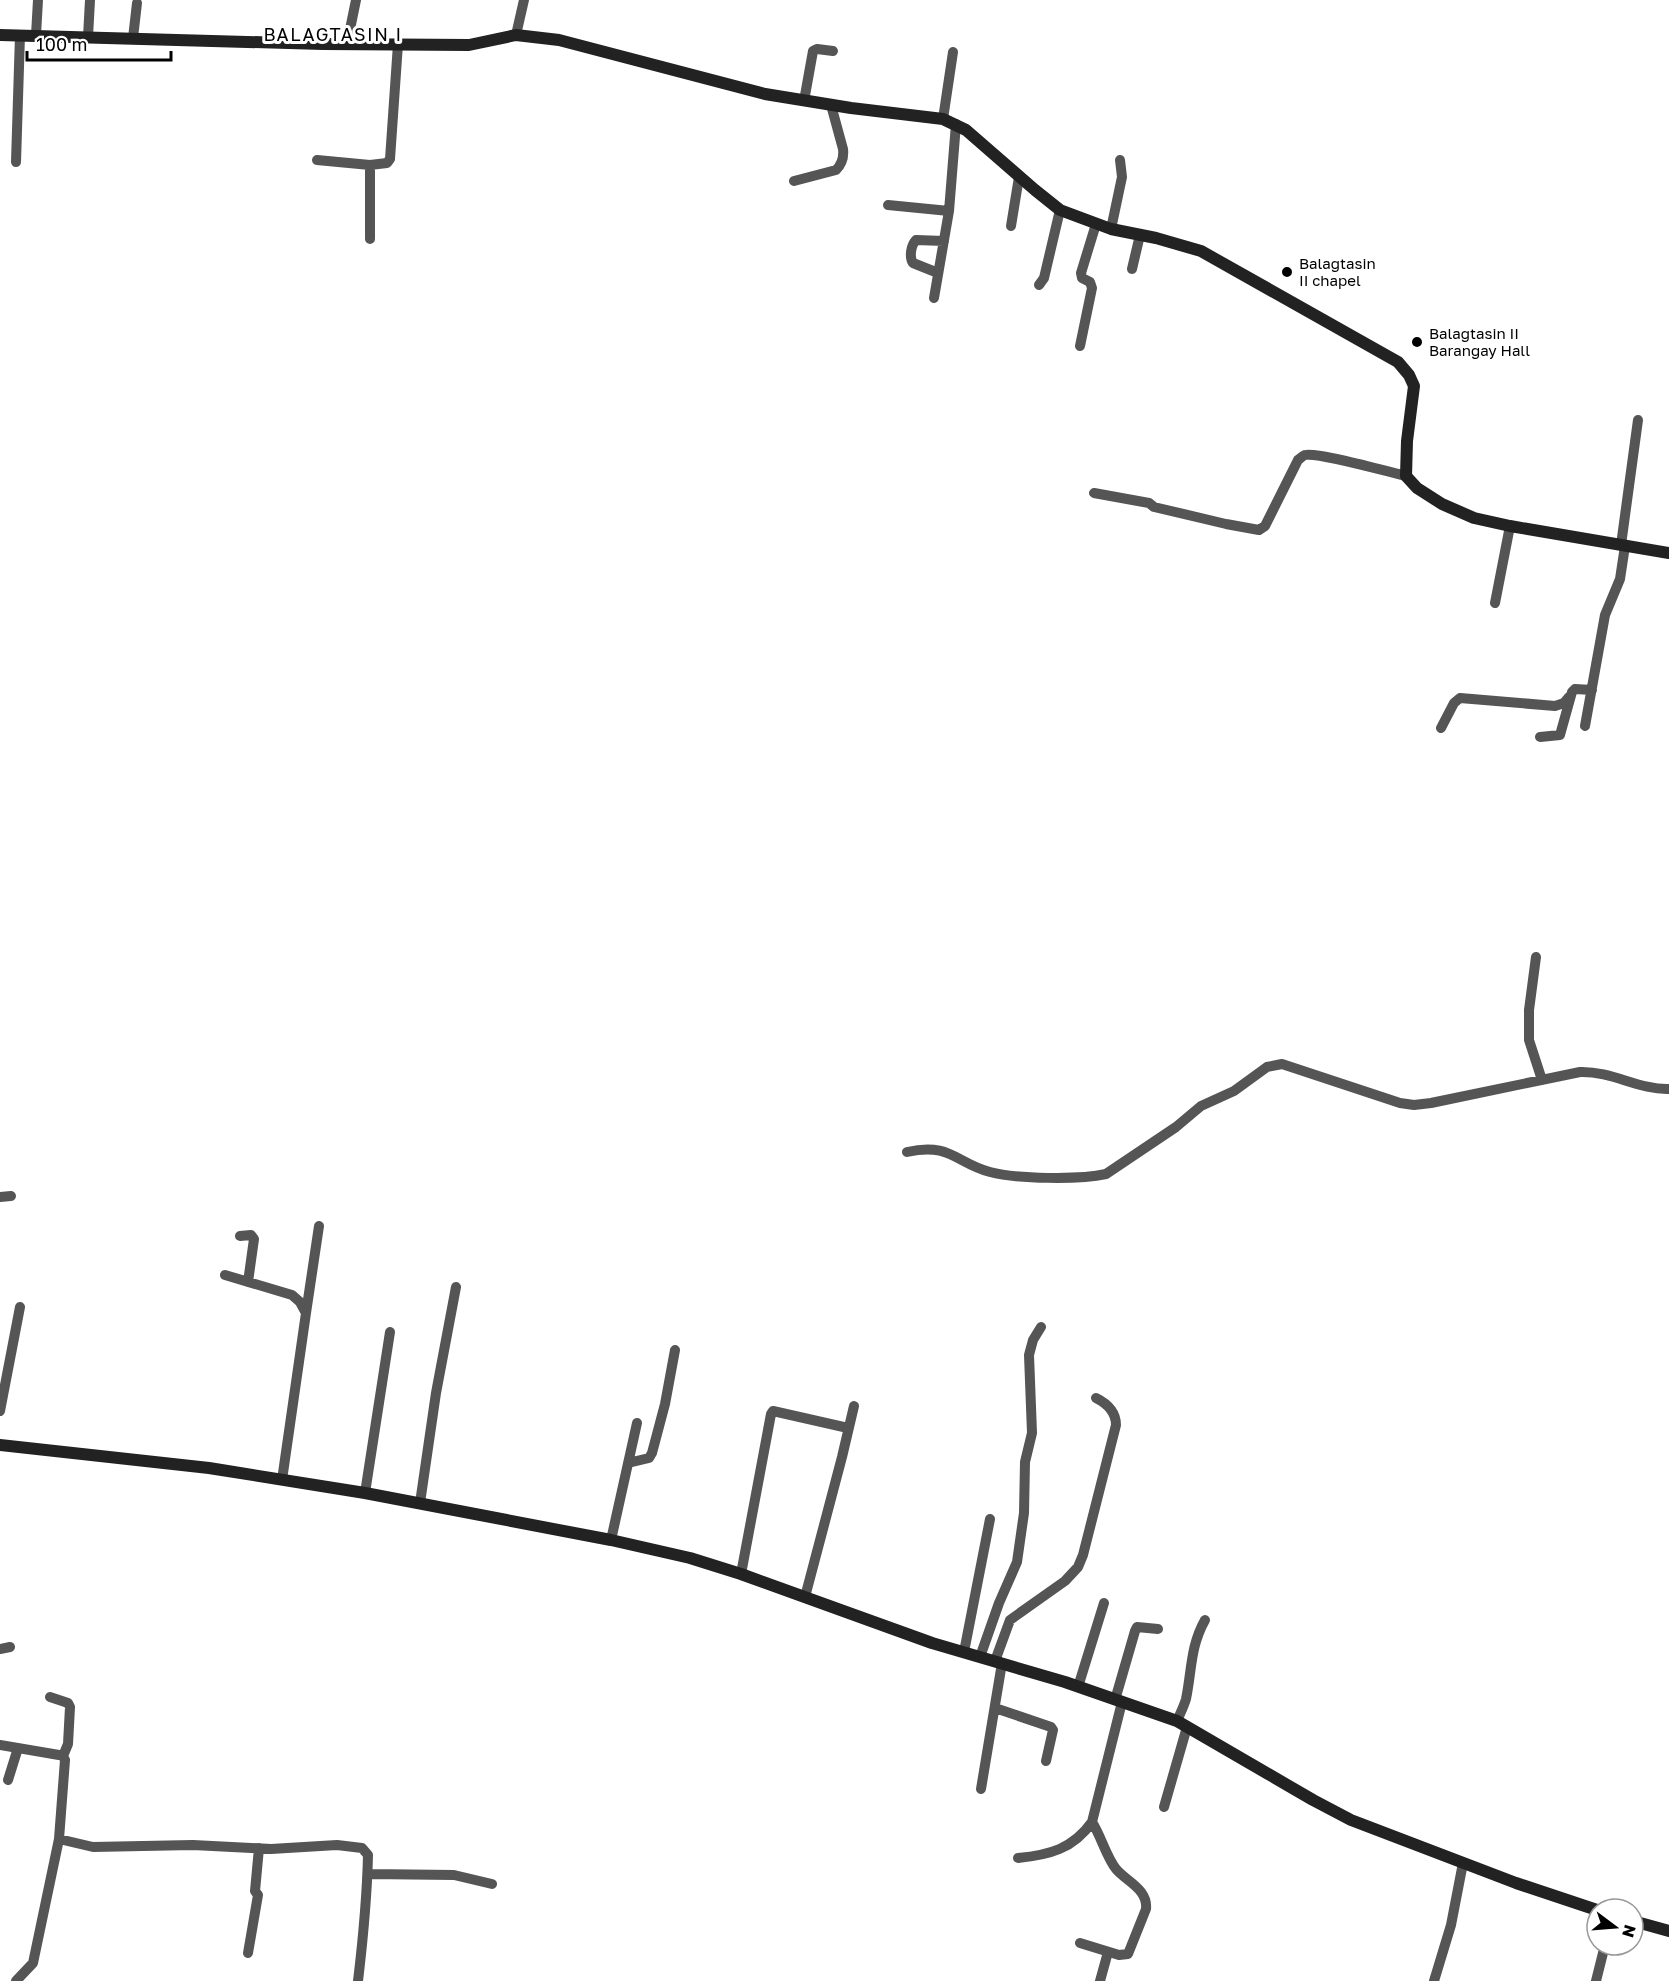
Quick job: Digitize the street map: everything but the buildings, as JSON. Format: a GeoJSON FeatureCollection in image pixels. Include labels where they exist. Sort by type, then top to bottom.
{"type":"FeatureCollection","features":[{"type":"Feature","properties":{"kind":"street"},"geometry":{"type":"LineString","coordinates":[[36,35],[38,0]]}},
{"type":"Feature","properties":{"kind":"street"},"geometry":{"type":"LineString","coordinates":[[88,37],[90,0]]}},
{"type":"Feature","properties":{"kind":"street"},"geometry":{"type":"LineString","coordinates":[[347,44],[356,0]]}},
{"type":"Feature","properties":{"kind":"street"},"geometry":{"type":"LineString","coordinates":[[516,35],[524,0]]}},
{"type":"Feature","properties":{"kind":"street"},"geometry":{"type":"LineString","coordinates":[[133,38],[137,3]]}},
{"type":"Feature","properties":{"kind":"street"},"geometry":{"type":"LineString","coordinates":[[0,35],[469,45],[516,35],[559,40],[693,77],[804,101],[943,119],[966,130],[1060,210],[1111,229],[1185,246],[1214,258],[1398,362],[1409,375],[1414,386],[1407,441],[1406,476]]}},
{"type":"Feature","properties":{"kind":"street"},"geometry":{"type":"LineString","coordinates":[[16,162],[20,35]]}},
{"type":"Feature","properties":{"kind":"street"},"geometry":{"type":"LineString","coordinates":[[317,160],[370,165],[387,163],[390,159],[398,44]]}},
{"type":"Feature","properties":{"kind":"street"},"geometry":{"type":"LineString","coordinates":[[804,101],[813,51],[817,49],[833,51]]}},
{"type":"Feature","properties":{"kind":"street"},"geometry":{"type":"LineString","coordinates":[[943,119],[953,52]]}},
{"type":"Feature","properties":{"kind":"street"},"geometry":{"type":"LineString","coordinates":[[794,181],[836,170],[839,167],[843,149],[831,105]]}},
{"type":"Feature","properties":{"kind":"street"},"geometry":{"type":"LineString","coordinates":[[934,298],[949,212],[956,124]]}},
{"type":"Feature","properties":{"kind":"street"},"geometry":{"type":"LineString","coordinates":[[1111,229],[1122,177],[1120,160]]}},
{"type":"Feature","properties":{"kind":"street"},"geometry":{"type":"LineString","coordinates":[[370,165],[370,239]]}},
{"type":"Feature","properties":{"kind":"street"},"geometry":{"type":"LineString","coordinates":[[1011,226],[1019,177]]}},
{"type":"Feature","properties":{"kind":"street"},"geometry":{"type":"LineString","coordinates":[[888,205],[949,212]]}},
{"type":"Feature","properties":{"kind":"street"},"geometry":{"type":"LineString","coordinates":[[1039,285],[1044,280],[1060,210]]}},
{"type":"Feature","properties":{"kind":"street"},"geometry":{"type":"LineString","coordinates":[[1080,346],[1092,288],[1090,282],[1082,278],[1081,273],[1096,224]]}},
{"type":"Feature","properties":{"kind":"street"},"geometry":{"type":"LineString","coordinates":[[1132,269],[1140,235]]}},
{"type":"Feature","properties":{"kind":"street"},"geometry":{"type":"LineString","coordinates":[[938,273],[913,262],[911,257],[913,244],[916,240],[944,241]]}},
{"type":"Feature","properties":{"kind":"street"},"geometry":{"type":"LineString","coordinates":[[1585,726],[1605,615],[1620,579],[1638,420]]}},
{"type":"Feature","properties":{"kind":"street"},"geometry":{"type":"LineString","coordinates":[[1094,493],[1130,501],[1149,502],[1154,507],[1259,530],[1265,526],[1298,460],[1308,455],[1406,476],[1417,488],[1442,504],[1474,518],[1669,554]]}},
{"type":"Feature","properties":{"kind":"street"},"geometry":{"type":"LineString","coordinates":[[1495,603],[1510,526]]}},
{"type":"Feature","properties":{"kind":"street"},"geometry":{"type":"LineString","coordinates":[[1441,728],[1454,703],[1460,698],[1555,706],[1564,703],[1575,689],[1592,690]]}},
{"type":"Feature","properties":{"kind":"street"},"geometry":{"type":"LineString","coordinates":[[1540,737],[1560,735],[1569,697]]}},
{"type":"Feature","properties":{"kind":"street"},"geometry":{"type":"LineString","coordinates":[[1536,957],[1529,1010],[1529,1040],[1542,1080]]}},
{"type":"Feature","properties":{"kind":"street"},"geometry":{"type":"LineString","coordinates":[[907,1152],[923,1148],[948,1152],[987,1172],[1001,1174],[1035,1177],[1106,1174],[1176,1127],[1201,1106],[1234,1091],[1267,1067],[1282,1064],[1400,1103],[1414,1105],[1580,1072],[1604,1073],[1653,1088],[1669,1089]]}},
{"type":"Feature","properties":{"kind":"street"},"geometry":{"type":"LineString","coordinates":[[282,1480],[320,1226]]}},
{"type":"Feature","properties":{"kind":"street"},"geometry":{"type":"LineString","coordinates":[[240,1236],[251,1235],[254,1239],[248,1282]]}},
{"type":"Feature","properties":{"kind":"street"},"geometry":{"type":"LineString","coordinates":[[225,1275],[292,1295],[300,1302],[306,1313]]}},
{"type":"Feature","properties":{"kind":"street"},"geometry":{"type":"LineString","coordinates":[[420,1503],[436,1393],[456,1287]]}},
{"type":"Feature","properties":{"kind":"street"},"geometry":{"type":"LineString","coordinates":[[0,1411],[20,1307]]}},
{"type":"Feature","properties":{"kind":"street"},"geometry":{"type":"LineString","coordinates":[[980,1657],[999,1603],[1017,1562],[1024,1513],[1025,1462],[1032,1433],[1030,1347],[1041,1327]]}},
{"type":"Feature","properties":{"kind":"street"},"geometry":{"type":"LineString","coordinates":[[365,1493],[390,1332]]}},
{"type":"Feature","properties":{"kind":"street"},"geometry":{"type":"LineString","coordinates":[[628,1462],[649,1458],[652,1453],[665,1404],[675,1350]]}},
{"type":"Feature","properties":{"kind":"street"},"geometry":{"type":"LineString","coordinates":[[981,1789],[995,1708],[999,1662],[1010,1620],[1065,1581],[1078,1567],[1083,1556],[1116,1425],[1116,1417],[1107,1404],[1096,1398]]}},
{"type":"Feature","properties":{"kind":"street"},"geometry":{"type":"LineString","coordinates":[[805,1596],[854,1406]]}},
{"type":"Feature","properties":{"kind":"street"},"geometry":{"type":"LineString","coordinates":[[741,1574],[771,1414],[774,1411],[848,1428]]}},
{"type":"Feature","properties":{"kind":"street"},"geometry":{"type":"LineString","coordinates":[[611,1540],[638,1423]]}},
{"type":"Feature","properties":{"kind":"street"},"geometry":{"type":"LineString","coordinates":[[0,1445],[209,1467],[420,1503],[611,1540],[690,1558],[805,1596],[932,1643],[1078,1687],[1182,1724],[1351,1820],[1516,1883],[1585,1906]]}},
{"type":"Feature","properties":{"kind":"street"},"geometry":{"type":"LineString","coordinates":[[964,1652],[990,1519]]}},
{"type":"Feature","properties":{"kind":"street"},"geometry":{"type":"LineString","coordinates":[[1078,1687],[1104,1603]]}},
{"type":"Feature","properties":{"kind":"street"},"geometry":{"type":"LineString","coordinates":[[1164,1807],[1182,1724],[1192,1649],[1205,1620]]}},
{"type":"Feature","properties":{"kind":"street"},"geometry":{"type":"LineString","coordinates":[[1018,1858],[1039,1856],[1066,1847],[1083,1834],[1092,1822],[1135,1631],[1137,1627],[1158,1629]]}},
{"type":"Feature","properties":{"kind":"street"},"geometry":{"type":"LineString","coordinates":[[16,1981],[33,1963],[59,1839],[65,1760],[63,1756],[68,1744],[70,1707],[68,1703],[50,1697]]}},
{"type":"Feature","properties":{"kind":"street"},"geometry":{"type":"LineString","coordinates":[[995,1708],[1051,1726],[1053,1730],[1046,1761]]}},
{"type":"Feature","properties":{"kind":"street"},"geometry":{"type":"LineString","coordinates":[[0,1745],[63,1756]]}},
{"type":"Feature","properties":{"kind":"street"},"geometry":{"type":"LineString","coordinates":[[8,1780],[18,1748]]}},
{"type":"Feature","properties":{"kind":"street"},"geometry":{"type":"LineString","coordinates":[[1080,1943],[1119,1955],[1128,1954],[1147,1901],[1136,1886],[1115,1868],[1092,1822]]}},
{"type":"Feature","properties":{"kind":"street"},"geometry":{"type":"LineString","coordinates":[[59,1839],[93,1847],[193,1845],[259,1848],[337,1845],[362,1848],[368,1855],[368,1874],[358,1981]]}},
{"type":"Feature","properties":{"kind":"street"},"geometry":{"type":"LineString","coordinates":[[248,1953],[258,1895],[255,1891],[259,1848]]}},
{"type":"Feature","properties":{"kind":"street"},"geometry":{"type":"LineString","coordinates":[[1434,1981],[1451,1925],[1463,1863]]}},
{"type":"Feature","properties":{"kind":"street"},"geometry":{"type":"LineString","coordinates":[[368,1874],[454,1875],[492,1884]]}},
{"type":"Feature","properties":{"kind":"street"},"geometry":{"type":"LineString","coordinates":[[1645,1924],[1669,1931]]}},
{"type":"Feature","properties":{"kind":"street"},"geometry":{"type":"LineString","coordinates":[[1100,1981],[1108,1952]]}},
{"type":"Feature","properties":{"kind":"street"},"geometry":{"type":"LineString","coordinates":[[1596,1981],[1602,1957]]}},
{"type":"Feature","properties":{"kind":"place","name":"Balagtasin II chapel"},"geometry":{"type":"Point","coordinates":[1287,272]}},
{"type":"Feature","properties":{"kind":"place","name":"Balagtasin II Barangay Hall"},"geometry":{"type":"Point","coordinates":[1417,342]}},
{"type":"Feature","properties":{"kind":"district","name":"BALAGTASIN I"},"geometry":{"type":"Point","coordinates":[333,34]}}]}
